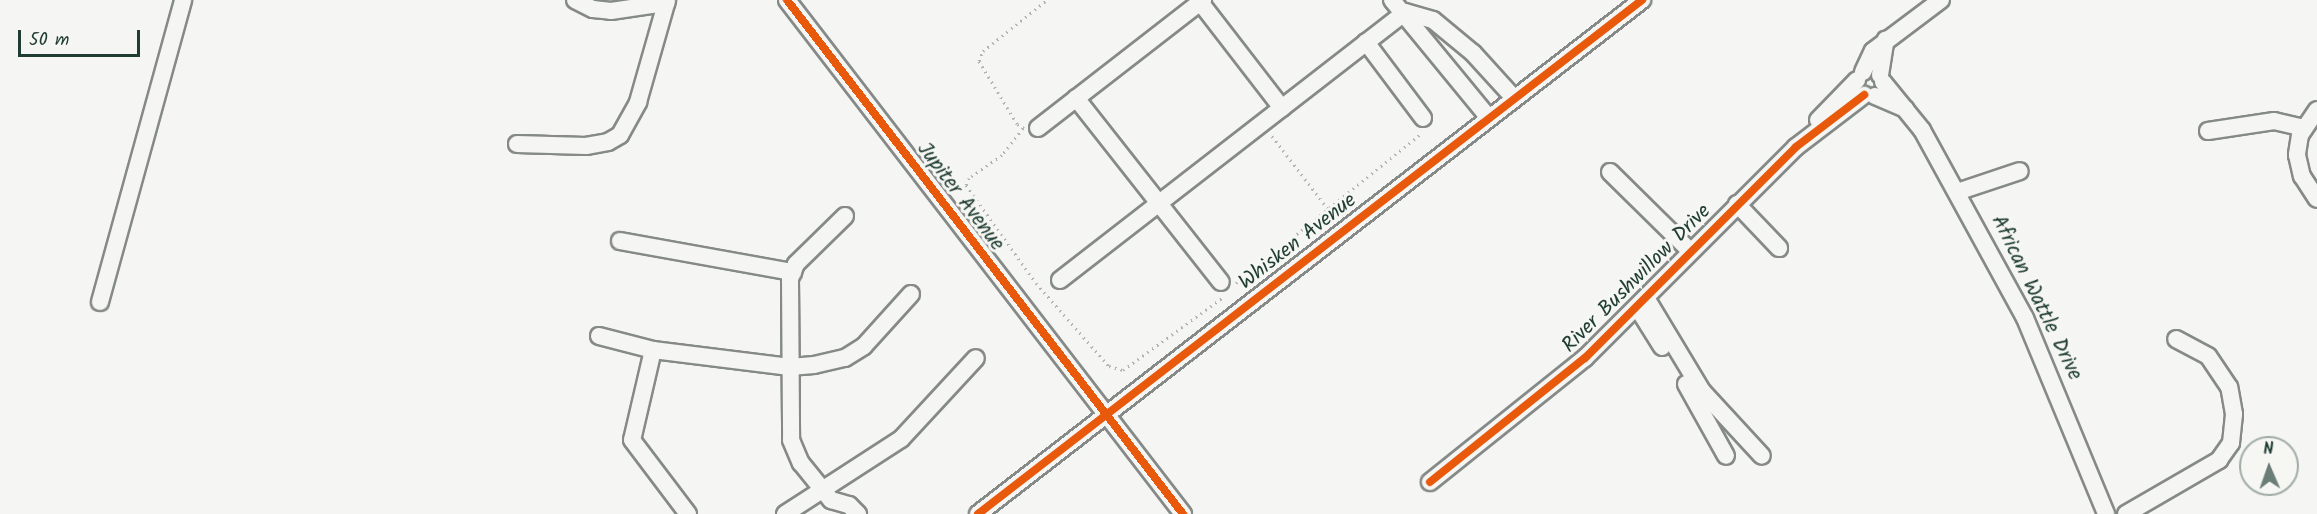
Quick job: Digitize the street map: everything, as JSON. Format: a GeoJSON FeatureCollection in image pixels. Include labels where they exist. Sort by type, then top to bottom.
{"type":"FeatureCollection","features":[{"type":"Feature","properties":{"kind":"street"},"geometry":{"type":"LineString","coordinates":[[100,302],[183,0]]}},
{"type":"Feature","properties":{"kind":"street"},"geometry":{"type":"LineString","coordinates":[[517,144],[586,146],[608,142],[620,135],[638,102],[667,1],[611,11],[593,9],[575,0]]}},
{"type":"Feature","properties":{"kind":"street","name":"Jupiter Avenue"},"geometry":{"type":"LineString","coordinates":[[787,0],[1104,416],[1183,514]]}},
{"type":"Feature","properties":{"kind":"street"},"geometry":{"type":"LineString","coordinates":[[1392,0],[1406,12],[1415,30],[1488,117]]}},
{"type":"Feature","properties":{"kind":"street","name":"Whisken Avenue"},"geometry":{"type":"LineString","coordinates":[[978,514],[1513,97],[1642,0]]}},
{"type":"Feature","properties":{"kind":"street"},"geometry":{"type":"LineString","coordinates":[[1870,83],[1886,39],[1941,0]]}},
{"type":"Feature","properties":{"kind":"street"},"geometry":{"type":"LineString","coordinates":[[1030,128],[1076,98],[1201,1],[1282,108]]}},
{"type":"Feature","properties":{"kind":"street"},"geometry":{"type":"LineString","coordinates":[[1060,280],[1406,12]]}},
{"type":"Feature","properties":{"kind":"street"},"geometry":{"type":"LineString","coordinates":[[1406,12],[1433,20],[1473,53],[1513,97]]}},
{"type":"Feature","properties":{"kind":"street"},"geometry":{"type":"LineString","coordinates":[[1365,42],[1423,118]]}},
{"type":"Feature","properties":{"kind":"street","name":"African Wattle Drive"},"geometry":{"type":"LineString","coordinates":[[1870,83],[1908,111],[1957,192],[2025,318],[2106,514]]}},
{"type":"Feature","properties":{"kind":"street","name":"River Bushwillow Drive"},"geometry":{"type":"LineString","coordinates":[[1430,482],[1586,358],[1737,204],[1796,147],[1870,83]]}},
{"type":"Feature","properties":{"kind":"street"},"geometry":{"type":"LineString","coordinates":[[1076,98],[1159,205],[1228,287]]}},
{"type":"Feature","properties":{"kind":"street"},"geometry":{"type":"LineString","coordinates":[[2317,110],[2304,128],[2297,155],[2302,176],[2317,199]]}},
{"type":"Feature","properties":{"kind":"street"},"geometry":{"type":"LineString","coordinates":[[2208,131],[2274,121],[2304,128]]}},
{"type":"Feature","properties":{"kind":"street"},"geometry":{"type":"LineString","coordinates":[[1957,192],[2020,171]]}},
{"type":"Feature","properties":{"kind":"street"},"geometry":{"type":"LineString","coordinates":[[1610,172],[1690,251]]}},
{"type":"Feature","properties":{"kind":"street"},"geometry":{"type":"LineString","coordinates":[[1737,204],[1779,248]]}},
{"type":"Feature","properties":{"kind":"street"},"geometry":{"type":"LineString","coordinates":[[844,216],[810,249],[793,272],[790,367],[791,440],[801,463],[828,501],[849,505],[858,514]]}},
{"type":"Feature","properties":{"kind":"street"},"geometry":{"type":"LineString","coordinates":[[620,241],[793,272]]}},
{"type":"Feature","properties":{"kind":"street"},"geometry":{"type":"LineString","coordinates":[[598,336],[653,350],[790,367],[845,358],[864,346],[911,294]]}},
{"type":"Feature","properties":{"kind":"street"},"geometry":{"type":"LineString","coordinates":[[1642,302],[1726,456]]}},
{"type":"Feature","properties":{"kind":"street"},"geometry":{"type":"LineString","coordinates":[[1642,302],[1702,391],[1762,456]]}},
{"type":"Feature","properties":{"kind":"street"},"geometry":{"type":"LineString","coordinates":[[2126,514],[2219,459],[2232,443],[2234,414],[2229,387],[2208,356],[2176,339]]}},
{"type":"Feature","properties":{"kind":"street"},"geometry":{"type":"LineString","coordinates":[[653,350],[632,440],[688,514]]}},
{"type":"Feature","properties":{"kind":"street"},"geometry":{"type":"LineString","coordinates":[[785,514],[828,501],[901,439],[976,358]]}},
{"type":"Feature","properties":{"kind":"path"},"geometry":{"type":"LineString","coordinates":[[1047,0],[983,51],[979,61],[981,69],[1030,128],[1002,155],[969,178],[966,185],[1036,283],[1109,366],[1123,370],[1328,209],[1419,136],[1425,129],[1423,118]]}},
{"type":"Feature","properties":{"kind":"path"},"geometry":{"type":"LineString","coordinates":[[1262,123],[1328,209]]}},
{"type":"Feature","properties":{"kind":"cycle path"},"geometry":{"type":"LineString","coordinates":[[787,0],[1183,514]]}},
{"type":"Feature","properties":{"kind":"cycle path"},"geometry":{"type":"LineString","coordinates":[[978,514],[1642,0]]}},
{"type":"Feature","properties":{"kind":"cycle path"},"geometry":{"type":"LineString","coordinates":[[1430,482],[1585,358],[1796,147],[1864,95]]}}]}
